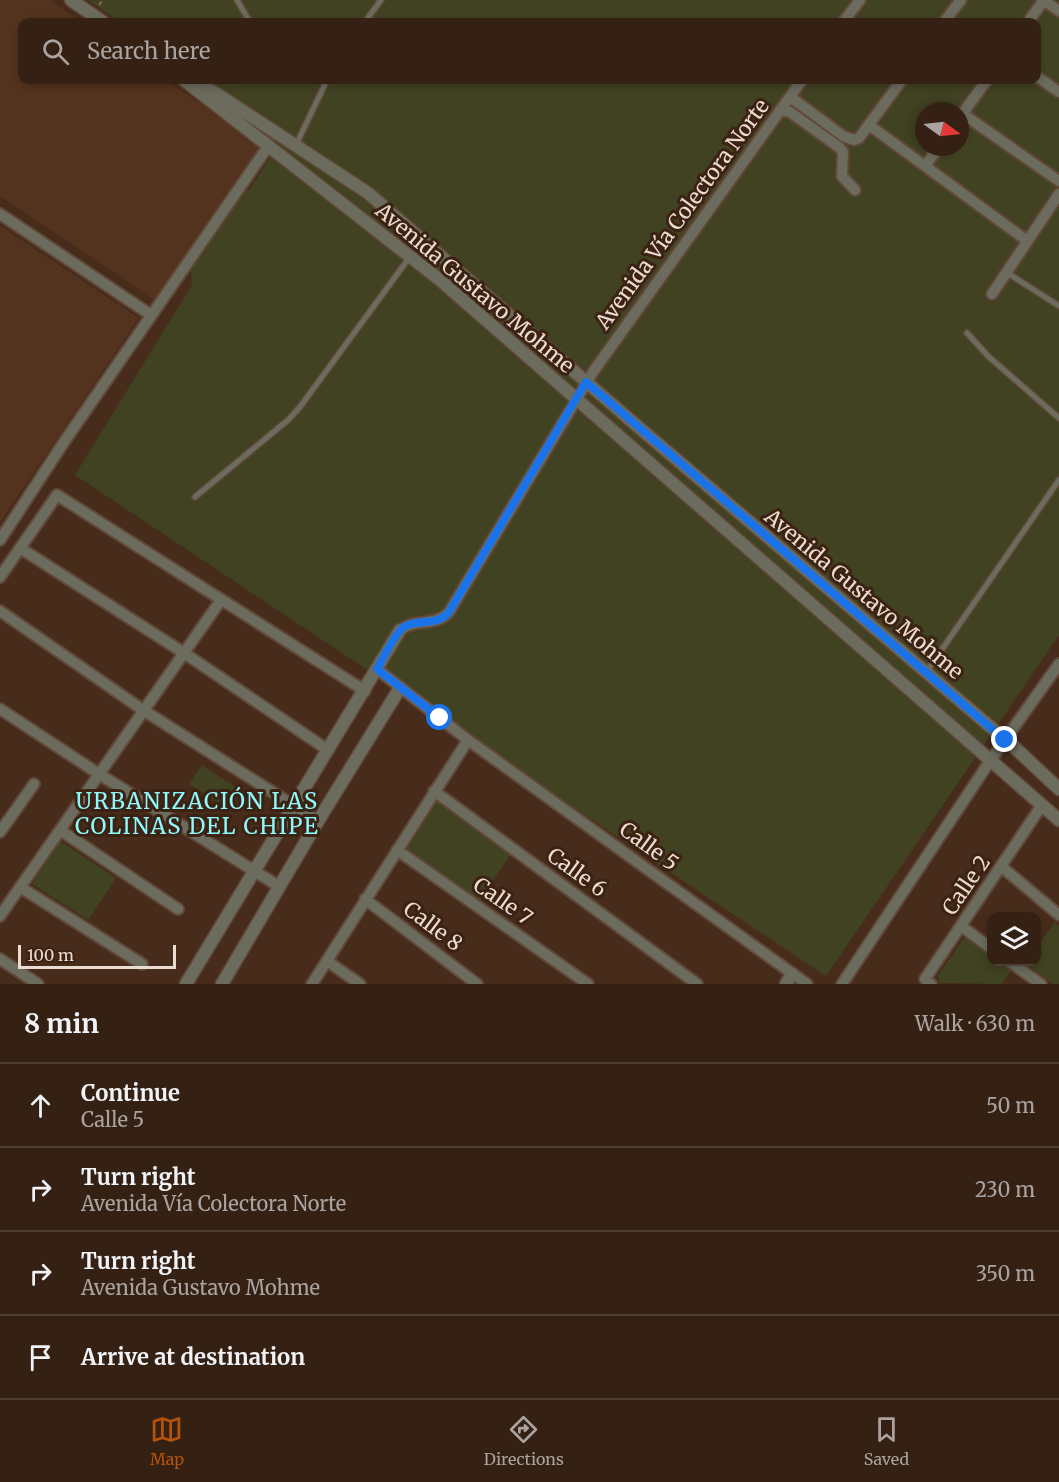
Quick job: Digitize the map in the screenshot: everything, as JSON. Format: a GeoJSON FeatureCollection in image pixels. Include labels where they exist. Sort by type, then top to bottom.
{"type":"FeatureCollection","features":[{"type":"Feature","properties":{"kind":"street"},"geometry":{"type":"LineString","coordinates":[[71,0],[97,18]]}},
{"type":"Feature","properties":{"kind":"street"},"geometry":{"type":"LineString","coordinates":[[846,18],[860,0]]}},
{"type":"Feature","properties":{"kind":"street"},"geometry":{"type":"LineString","coordinates":[[947,18],[961,0]]}},
{"type":"Feature","properties":{"kind":"street"},"geometry":{"type":"LineString","coordinates":[[1031,18],[1043,0],[1059,12]]}},
{"type":"Feature","properties":{"kind":"street"},"geometry":{"type":"LineString","coordinates":[[1041,79],[1059,92]]}},
{"type":"Feature","properties":{"kind":"street","name":"Avenida Gustavo Mohme"},"geometry":{"type":"LineString","coordinates":[[189,84],[410,256],[1059,820]]}},
{"type":"Feature","properties":{"kind":"street","name":"Avenida Gustavo Mohme"},"geometry":{"type":"LineString","coordinates":[[197,84],[217,94],[368,193],[590,377],[1059,789]]}},
{"type":"Feature","properties":{"kind":"street","name":"Avenida Vía Colectora Norte"},"geometry":{"type":"LineString","coordinates":[[576,399],[799,84]]}},
{"type":"Feature","properties":{"kind":"street"},"geometry":{"type":"LineString","coordinates":[[792,94],[793,99],[850,139],[859,138],[899,84]]}},
{"type":"Feature","properties":{"kind":"street"},"geometry":{"type":"LineString","coordinates":[[969,105],[984,84]]}},
{"type":"Feature","properties":{"kind":"street"},"geometry":{"type":"LineString","coordinates":[[780,110],[790,112],[840,148],[843,152],[842,176],[855,189]]}},
{"type":"Feature","properties":{"kind":"street"},"geometry":{"type":"LineString","coordinates":[[969,121],[1059,182]]}},
{"type":"Feature","properties":{"kind":"street"},"geometry":{"type":"LineString","coordinates":[[869,125],[1026,240]]}},
{"type":"Feature","properties":{"kind":"street"},"geometry":{"type":"LineString","coordinates":[[0,540],[64,442],[269,146]]}},
{"type":"Feature","properties":{"kind":"street"},"geometry":{"type":"LineString","coordinates":[[925,166],[932,156]]}},
{"type":"Feature","properties":{"kind":"street"},"geometry":{"type":"LineString","coordinates":[[992,294],[1026,240],[1059,194]]}},
{"type":"Feature","properties":{"kind":"street"},"geometry":{"type":"LineString","coordinates":[[0,214],[151,315]]}},
{"type":"Feature","properties":{"kind":"street"},"geometry":{"type":"LineString","coordinates":[[186,984],[296,806],[400,630],[410,625],[436,621],[449,612],[576,399]]}},
{"type":"Feature","properties":{"kind":"street"},"geometry":{"type":"LineString","coordinates":[[0,577],[57,495],[364,691]]}},
{"type":"Feature","properties":{"kind":"street"},"geometry":{"type":"LineString","coordinates":[[20,548],[184,653],[328,750]]}},
{"type":"Feature","properties":{"kind":"street"},"geometry":{"type":"LineString","coordinates":[[0,916],[221,600]]}},
{"type":"Feature","properties":{"kind":"street"},"geometry":{"type":"LineString","coordinates":[[0,611],[143,710],[318,821]]}},
{"type":"Feature","properties":{"kind":"street"},"geometry":{"type":"LineString","coordinates":[[842,984],[990,761],[1059,664]]}},
{"type":"Feature","properties":{"kind":"street","name":"Calle 5"},"geometry":{"type":"LineString","coordinates":[[377,669],[468,740],[789,979],[807,984]]}},
{"type":"Feature","properties":{"kind":"street"},"geometry":{"type":"LineString","coordinates":[[222,984],[400,688]]}},
{"type":"Feature","properties":{"kind":"street"},"geometry":{"type":"LineString","coordinates":[[0,709],[280,887]]}},
{"type":"Feature","properties":{"kind":"street"},"geometry":{"type":"LineString","coordinates":[[312,984],[468,740]]}},
{"type":"Feature","properties":{"kind":"street"},"geometry":{"type":"LineString","coordinates":[[0,832],[34,784]]}},
{"type":"Feature","properties":{"kind":"street","name":"Calle 6"},"geometry":{"type":"LineString","coordinates":[[434,790],[697,984]]}},
{"type":"Feature","properties":{"kind":"street","name":"Calle 2"},"geometry":{"type":"LineString","coordinates":[[931,984],[924,979],[1042,805]]}},
{"type":"Feature","properties":{"kind":"street"},"geometry":{"type":"LineString","coordinates":[[60,830],[178,909]]}},
{"type":"Feature","properties":{"kind":"street","name":"Calle 7"},"geometry":{"type":"LineString","coordinates":[[396,850],[588,984]]}},
{"type":"Feature","properties":{"kind":"street"},"geometry":{"type":"LineString","coordinates":[[1002,867],[1059,915]]}},
{"type":"Feature","properties":{"kind":"street"},"geometry":{"type":"LineString","coordinates":[[20,887],[142,964]]}},
{"type":"Feature","properties":{"kind":"street","name":"Calle 8"},"geometry":{"type":"LineString","coordinates":[[366,899],[477,984]]}},
{"type":"Feature","properties":{"kind":"street"},"geometry":{"type":"LineString","coordinates":[[961,926],[987,944]]}},
{"type":"Feature","properties":{"kind":"street"},"geometry":{"type":"LineString","coordinates":[[0,959],[38,984]]}},
{"type":"Feature","properties":{"kind":"street"},"geometry":{"type":"LineString","coordinates":[[327,961],[360,984]]}},
{"type":"Feature","properties":{"kind":"street"},"geometry":{"type":"LineString","coordinates":[[1016,966],[1041,984]]}},
{"type":"Feature","properties":{"kind":"lane"},"geometry":{"type":"LineString","coordinates":[[237,0],[248,18]]}},
{"type":"Feature","properties":{"kind":"lane"},"geometry":{"type":"LineString","coordinates":[[368,18],[381,0]]}},
{"type":"Feature","properties":{"kind":"lane"},"geometry":{"type":"LineString","coordinates":[[296,145],[325,84]]}},
{"type":"Feature","properties":{"kind":"lane"},"geometry":{"type":"LineString","coordinates":[[195,497],[275,431],[300,407],[410,256]]}},
{"type":"Feature","properties":{"kind":"lane"},"geometry":{"type":"LineString","coordinates":[[1006,272],[1059,306]]}},
{"type":"Feature","properties":{"kind":"lane"},"geometry":{"type":"LineString","coordinates":[[967,333],[989,357],[1059,418]]}},
{"type":"Feature","properties":{"kind":"lane"},"geometry":{"type":"LineString","coordinates":[[926,673],[1059,480]]}},
{"type":"Feature","properties":{"kind":"shaded area"},"geometry":{"type":"Polygon","coordinates":[[[0,0],[49,0],[76,18],[18,18],[18,84],[172,84],[261,145],[156,301],[0,196],[0,0]]]}},
{"type":"Feature","properties":{"kind":"shaded area"},"geometry":{"type":"Polygon","coordinates":[[[0,226],[139,318],[0,522],[0,226]]]}},
{"type":"Feature","properties":{"kind":"green space"},"geometry":{"type":"Polygon","coordinates":[[[88,0],[1059,0],[1059,635],[826,976],[75,475],[192,285],[191,271],[205,243],[239,194],[250,189],[276,148],[272,131],[206,84],[1041,84],[1041,18],[113,18],[88,0]]]}},
{"type":"Feature","properties":{"kind":"green space"},"geometry":{"type":"Polygon","coordinates":[[[202,765],[235,787],[223,806],[189,784],[202,765]]]}},
{"type":"Feature","properties":{"kind":"green space"},"geometry":{"type":"Polygon","coordinates":[[[435,800],[512,852],[479,902],[401,850],[435,800]]]}},
{"type":"Feature","properties":{"kind":"green space"},"geometry":{"type":"Polygon","coordinates":[[[60,841],[116,878],[88,920],[32,884],[60,841]]]}},
{"type":"Feature","properties":{"kind":"green space"},"geometry":{"type":"Polygon","coordinates":[[[1055,922],[1059,926],[1059,984],[1053,984],[1028,966],[1041,966],[1041,941],[1055,922]]]}},
{"type":"Feature","properties":{"kind":"green space"},"geometry":{"type":"Polygon","coordinates":[[[970,937],[987,952],[987,966],[1005,966],[1011,971],[1002,984],[939,983],[938,975],[964,938],[970,937]]]}},
{"type":"Feature","properties":{"kind":"district","name":"URBANIZACIÓN LAS COLINAS DEL CHIPE"},"geometry":{"type":"Point","coordinates":[197,814]}},
{"type":"Feature","properties":{"kind":"route"},"geometry":{"type":"LineString","coordinates":[[440,718],[377,669],[400,630],[405,626],[436,621],[449,612],[586,382],[1005,740]]}}]}
